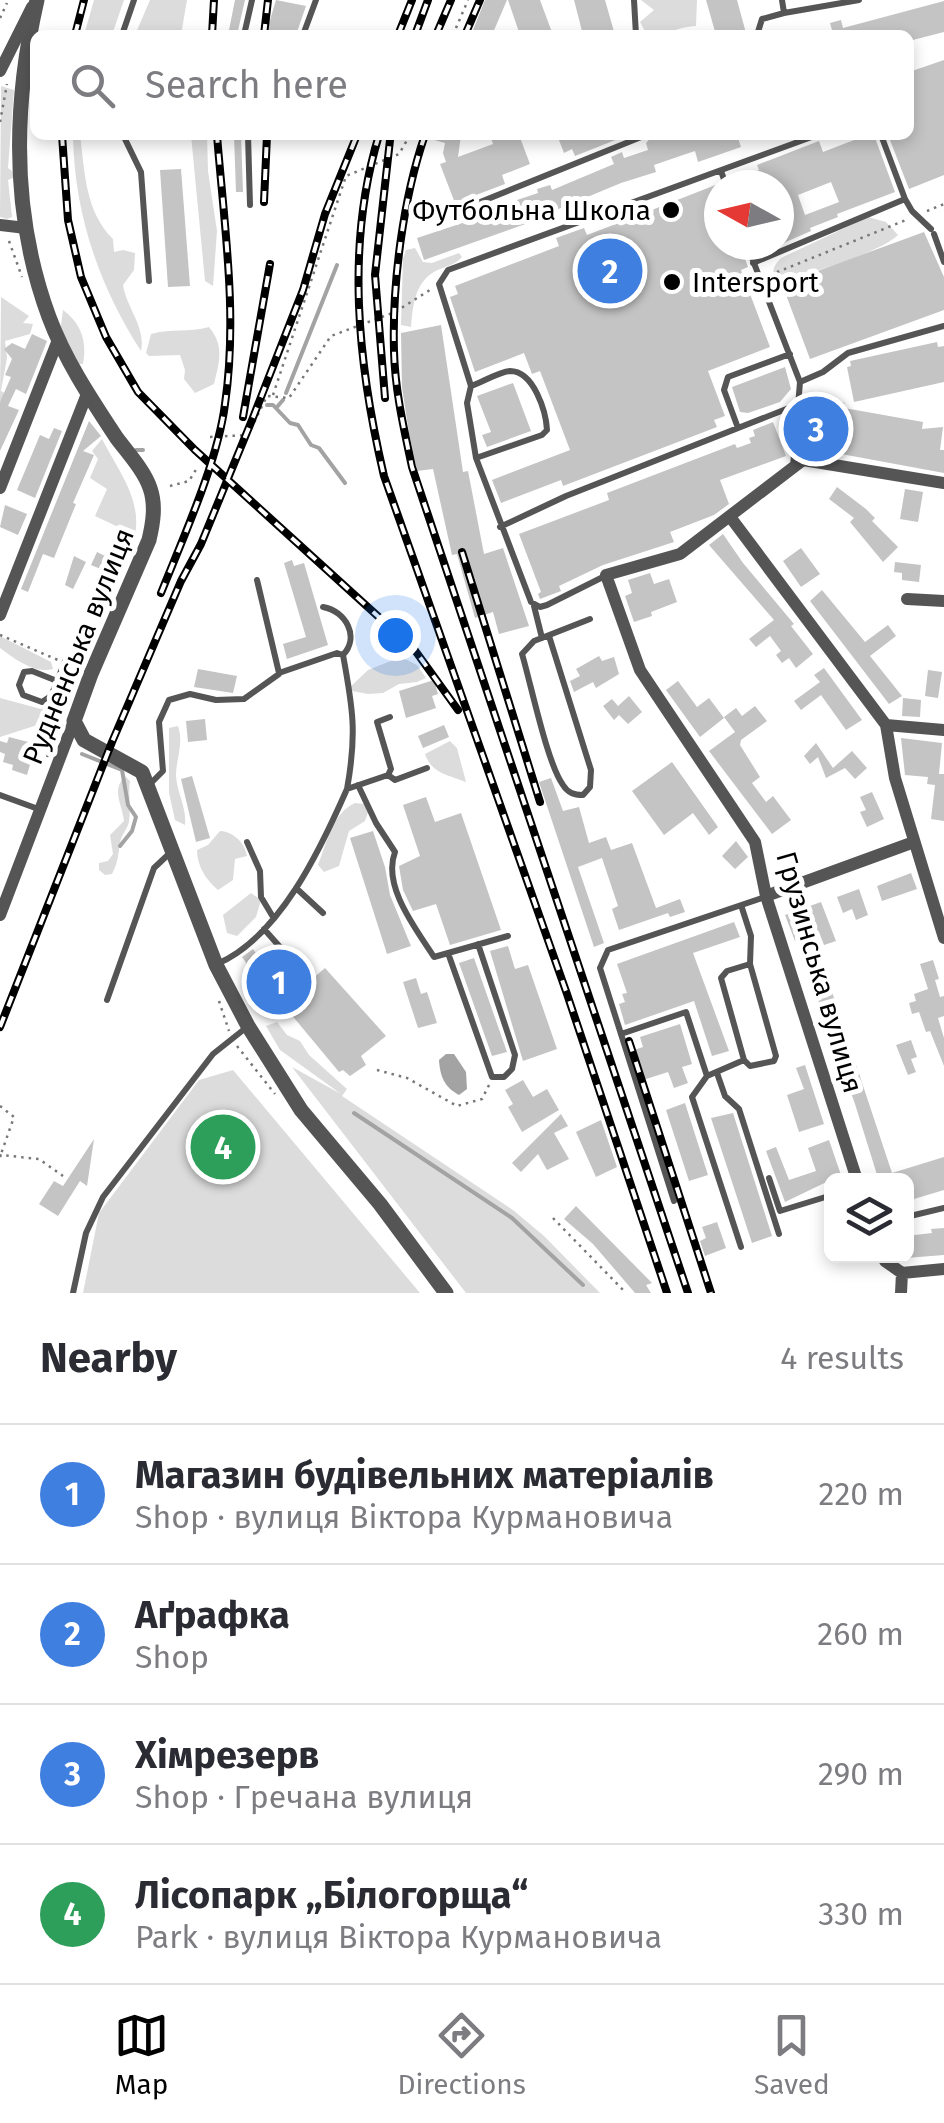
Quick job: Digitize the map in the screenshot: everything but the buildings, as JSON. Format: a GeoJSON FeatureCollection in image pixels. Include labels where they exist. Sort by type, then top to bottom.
{"type":"FeatureCollection","features":[{"type":"Feature","properties":{"kind":"street","name":"Рудненська вулиця"},"geometry":{"type":"LineString","coordinates":[[0,70],[36,0]]}},
{"type":"Feature","properties":{"kind":"street","name":"Рудненська вулиця"},"geometry":{"type":"LineString","coordinates":[[30,30],[36,0]]}},
{"type":"Feature","properties":{"kind":"street","name":"Рудненська вулиця"},"geometry":{"type":"LineString","coordinates":[[0,915],[90,674],[149,540],[154,520],[150,486],[87,394],[47,314],[20,193],[18,148],[30,31]]}},
{"type":"Feature","properties":{"kind":"street"},"geometry":{"type":"LineString","coordinates":[[4,232],[26,228]]}},
{"type":"Feature","properties":{"kind":"street"},"geometry":{"type":"LineString","coordinates":[[0,488],[58,340]]}},
{"type":"Feature","properties":{"kind":"street"},"geometry":{"type":"LineString","coordinates":[[0,615],[87,394]]}},
{"type":"Feature","properties":{"kind":"street"},"geometry":{"type":"LineString","coordinates":[[606,576],[680,554],[809,460],[944,484]]}},
{"type":"Feature","properties":{"kind":"street"},"geometry":{"type":"LineString","coordinates":[[731,518],[886,725],[895,778],[942,930]]}},
{"type":"Feature","properties":{"kind":"street","name":"Грузинська вулиця"},"geometry":{"type":"LineString","coordinates":[[606,576],[640,670],[756,842],[766,896],[855,1173]]}},
{"type":"Feature","properties":{"kind":"street"},"geometry":{"type":"LineString","coordinates":[[907,599],[944,601]]}},
{"type":"Feature","properties":{"kind":"street"},"geometry":{"type":"LineString","coordinates":[[74,722],[84,740],[139,768],[216,965],[248,1026],[302,1110],[380,1204],[446,1293]]}},
{"type":"Feature","properties":{"kind":"street"},"geometry":{"type":"LineString","coordinates":[[886,725],[944,730]]}},
{"type":"Feature","properties":{"kind":"street"},"geometry":{"type":"LineString","coordinates":[[766,896],[914,842]]}},
{"type":"Feature","properties":{"kind":"street"},"geometry":{"type":"LineString","coordinates":[[888,1263],[905,1286],[944,1269]]}},
{"type":"Feature","properties":{"kind":"lane"},"geometry":{"type":"LineString","coordinates":[[124,30],[134,0]]}},
{"type":"Feature","properties":{"kind":"lane"},"geometry":{"type":"LineString","coordinates":[[245,30],[252,0]]}},
{"type":"Feature","properties":{"kind":"lane"},"geometry":{"type":"LineString","coordinates":[[305,30],[316,0]]}},
{"type":"Feature","properties":{"kind":"lane"},"geometry":{"type":"LineString","coordinates":[[634,0],[636,30]]}},
{"type":"Feature","properties":{"kind":"lane"},"geometry":{"type":"LineString","coordinates":[[782,0],[784,13]]}},
{"type":"Feature","properties":{"kind":"lane"},"geometry":{"type":"LineString","coordinates":[[759,30],[762,19],[859,0]]}},
{"type":"Feature","properties":{"kind":"lane"},"geometry":{"type":"LineString","coordinates":[[125,140],[141,172],[149,281]]}},
{"type":"Feature","properties":{"kind":"lane"},"geometry":{"type":"LineString","coordinates":[[248,140],[250,205]]}},
{"type":"Feature","properties":{"kind":"lane"},"geometry":{"type":"LineString","coordinates":[[463,209],[634,140]]}},
{"type":"Feature","properties":{"kind":"lane"},"geometry":{"type":"LineString","coordinates":[[724,170],[804,140]]}},
{"type":"Feature","properties":{"kind":"lane"},"geometry":{"type":"LineString","coordinates":[[883,140],[906,199],[932,231],[944,262]]}},
{"type":"Feature","properties":{"kind":"lane"},"geometry":{"type":"LineString","coordinates":[[590,620],[546,637],[534,641],[522,654],[556,769],[564,788],[574,795],[583,795],[590,787],[591,770],[546,637],[476,458],[467,404],[471,386],[440,284],[448,270],[704,177]]}},
{"type":"Feature","properties":{"kind":"lane"},"geometry":{"type":"LineString","coordinates":[[753,263],[906,199]]}},
{"type":"Feature","properties":{"kind":"lane"},"geometry":{"type":"LineString","coordinates":[[752,260],[800,382],[793,468]]}},
{"type":"Feature","properties":{"kind":"lane"},"geometry":{"type":"LineString","coordinates":[[800,382],[823,372],[848,352],[944,326]]}},
{"type":"Feature","properties":{"kind":"lane"},"geometry":{"type":"LineString","coordinates":[[738,428],[724,390],[728,377],[790,354]]}},
{"type":"Feature","properties":{"kind":"lane"},"geometry":{"type":"LineString","coordinates":[[471,386],[510,371],[521,374],[530,381],[546,422],[542,435],[476,458]]}},
{"type":"Feature","properties":{"kind":"lane"},"geometry":{"type":"LineString","coordinates":[[500,527],[566,496],[799,404]]}},
{"type":"Feature","properties":{"kind":"lane"},"geometry":{"type":"LineString","coordinates":[[534,606],[547,604],[606,576]]}},
{"type":"Feature","properties":{"kind":"lane"},"geometry":{"type":"LineString","coordinates":[[257,580],[279,673]]}},
{"type":"Feature","properties":{"kind":"lane"},"geometry":{"type":"LineString","coordinates":[[324,607],[344,618],[352,633],[350,648],[343,655]]}},
{"type":"Feature","properties":{"kind":"lane"},"geometry":{"type":"LineString","coordinates":[[148,786],[163,771],[160,722],[170,700],[190,694],[216,700],[244,700],[279,673],[337,653],[343,655]]}},
{"type":"Feature","properties":{"kind":"lane"},"geometry":{"type":"LineString","coordinates":[[216,965],[239,953],[264,929],[296,888],[326,836],[347,788],[355,743],[343,655]]}},
{"type":"Feature","properties":{"kind":"lane"},"geometry":{"type":"LineString","coordinates":[[56,682],[32,671],[24,672],[19,684],[24,695],[42,702],[50,696],[65,662]]}},
{"type":"Feature","properties":{"kind":"lane"},"geometry":{"type":"LineString","coordinates":[[347,788],[388,775],[391,768],[377,722],[390,718]]}},
{"type":"Feature","properties":{"kind":"lane"},"geometry":{"type":"LineString","coordinates":[[388,775],[395,780],[426,768]]}},
{"type":"Feature","properties":{"kind":"lane"},"geometry":{"type":"LineString","coordinates":[[358,785],[376,823],[396,852],[390,866],[406,914],[434,956],[508,936]]}},
{"type":"Feature","properties":{"kind":"lane"},"geometry":{"type":"LineString","coordinates":[[0,795],[41,810]]}},
{"type":"Feature","properties":{"kind":"lane"},"geometry":{"type":"LineString","coordinates":[[247,842],[260,871],[261,897],[274,916]]}},
{"type":"Feature","properties":{"kind":"lane"},"geometry":{"type":"LineString","coordinates":[[107,1000],[154,868],[172,851]]}},
{"type":"Feature","properties":{"kind":"lane"},"geometry":{"type":"LineString","coordinates":[[296,888],[323,913]]}},
{"type":"Feature","properties":{"kind":"lane"},"geometry":{"type":"LineString","coordinates":[[674,1201],[600,968],[608,950],[766,896]]}},
{"type":"Feature","properties":{"kind":"lane"},"geometry":{"type":"LineString","coordinates":[[741,905],[751,936],[750,964],[776,1056],[774,1061],[750,1066],[744,1060],[721,978],[727,971],[750,964]]}},
{"type":"Feature","properties":{"kind":"lane"},"geometry":{"type":"LineString","coordinates":[[264,929],[304,974]]}},
{"type":"Feature","properties":{"kind":"lane"},"geometry":{"type":"LineString","coordinates":[[448,952],[492,1077],[504,1077],[512,1069],[514,1055],[478,944]]}},
{"type":"Feature","properties":{"kind":"lane"},"geometry":{"type":"LineString","coordinates":[[621,1034],[686,1012],[707,1076]]}},
{"type":"Feature","properties":{"kind":"lane"},"geometry":{"type":"LineString","coordinates":[[74,1293],[86,1233],[102,1197],[213,1054],[248,1026]]}},
{"type":"Feature","properties":{"kind":"lane"},"geometry":{"type":"LineString","coordinates":[[742,1247],[692,1096],[707,1076],[744,1060]]}},
{"type":"Feature","properties":{"kind":"lane"},"geometry":{"type":"LineString","coordinates":[[717,1073],[726,1096],[739,1109],[779,1234]]}},
{"type":"Feature","properties":{"kind":"lane"},"geometry":{"type":"LineString","coordinates":[[769,1178],[780,1211],[824,1197]]}},
{"type":"Feature","properties":{"kind":"lane"},"geometry":{"type":"LineString","coordinates":[[914,1215],[944,1208]]}},
{"type":"Feature","properties":{"kind":"path"},"geometry":{"type":"LineString","coordinates":[[455,30],[468,0]]}},
{"type":"Feature","properties":{"kind":"path"},"geometry":{"type":"LineString","coordinates":[[0,18],[6,3]]}},
{"type":"Feature","properties":{"kind":"path"},"geometry":{"type":"LineString","coordinates":[[0,122],[7,84]]}},
{"type":"Feature","properties":{"kind":"path"},"geometry":{"type":"LineString","coordinates":[[274,395],[346,176],[400,154],[407,140]]}},
{"type":"Feature","properties":{"kind":"path"},"geometry":{"type":"LineString","coordinates":[[760,279],[891,229],[944,204]]}},
{"type":"Feature","properties":{"kind":"path"},"geometry":{"type":"LineString","coordinates":[[4,232],[24,283]]}},
{"type":"Feature","properties":{"kind":"path"},"geometry":{"type":"LineString","coordinates":[[210,438],[248,436],[267,396],[289,398],[331,336],[395,312],[440,284]]}},
{"type":"Feature","properties":{"kind":"path"},"geometry":{"type":"LineString","coordinates":[[170,486],[190,481],[197,468]]}},
{"type":"Feature","properties":{"kind":"path"},"geometry":{"type":"LineString","coordinates":[[0,635],[65,662]]}},
{"type":"Feature","properties":{"kind":"path"},"geometry":{"type":"LineString","coordinates":[[46,760],[58,728]]}},
{"type":"Feature","properties":{"kind":"path"},"geometry":{"type":"LineString","coordinates":[[237,1046],[252,1066]]}},
{"type":"Feature","properties":{"kind":"path"},"geometry":{"type":"LineString","coordinates":[[378,1070],[408,1078],[457,1106],[482,1099],[492,1077]]}},
{"type":"Feature","properties":{"kind":"path"},"geometry":{"type":"LineString","coordinates":[[0,1106],[14,1117],[0,1156],[39,1159],[62,1176]]}},
{"type":"Feature","properties":{"kind":"path"},"geometry":{"type":"LineString","coordinates":[[553,1218],[626,1293]]}},
{"type":"Feature","properties":{"kind":"shaded area"},"geometry":{"type":"Polygon","coordinates":[[[94,0],[124,0],[114,30],[85,30],[94,0]]]}},
{"type":"Feature","properties":{"kind":"shaded area"},"geometry":{"type":"Polygon","coordinates":[[[150,0],[187,0],[182,30],[137,30],[150,0]]]}},
{"type":"Feature","properties":{"kind":"shaded area"},"geometry":{"type":"Polygon","coordinates":[[[641,0],[697,0],[696,26],[644,30],[640,22],[654,10],[641,0]]]}},
{"type":"Feature","properties":{"kind":"shaded area"},"geometry":{"type":"Polygon","coordinates":[[[1,86],[14,90],[8,168],[13,178],[8,180],[12,217],[7,219],[0,217],[1,86]]]}},
{"type":"Feature","properties":{"kind":"shaded area"},"geometry":{"type":"Polygon","coordinates":[[[73,140],[81,140],[92,204],[113,239],[114,252],[135,253],[134,270],[123,285],[139,326],[141,351],[101,275],[84,220],[73,140]]]}},
{"type":"Feature","properties":{"kind":"shaded area"},"geometry":{"type":"Polygon","coordinates":[[[191,140],[207,140],[217,231],[213,286],[205,281],[191,140]]]}},
{"type":"Feature","properties":{"kind":"shaded area"},"geometry":{"type":"Polygon","coordinates":[[[868,217],[886,222],[898,235],[858,256],[776,282],[776,264],[779,260],[794,260],[794,252],[868,217]]]}},
{"type":"Feature","properties":{"kind":"shaded area"},"geometry":{"type":"Polygon","coordinates":[[[415,248],[423,262],[432,263],[459,253],[462,257],[425,279],[414,301],[411,327],[401,325],[403,259],[406,250],[415,248]]]}},
{"type":"Feature","properties":{"kind":"shaded area"},"geometry":{"type":"Polygon","coordinates":[[[1,297],[29,316],[23,323],[33,324],[30,334],[5,341],[7,358],[1,391],[10,396],[9,401],[0,401],[1,297]]]}},
{"type":"Feature","properties":{"kind":"shaded area"},"geometry":{"type":"Polygon","coordinates":[[[63,310],[82,334],[83,364],[78,364],[60,333],[63,310]]]}},
{"type":"Feature","properties":{"kind":"shaded area"},"geometry":{"type":"Polygon","coordinates":[[[209,327],[219,348],[218,369],[214,384],[195,393],[184,379],[180,355],[146,353],[151,334],[209,327]]]}},
{"type":"Feature","properties":{"kind":"shaded area"},"geometry":{"type":"Polygon","coordinates":[[[102,439],[132,497],[135,535],[95,516],[107,489],[90,478],[98,459],[92,451],[102,439]]]}},
{"type":"Feature","properties":{"kind":"shaded area"},"geometry":{"type":"Polygon","coordinates":[[[0,636],[51,662],[53,669],[39,669],[18,661],[0,648],[0,636]]]}},
{"type":"Feature","properties":{"kind":"shaded area"},"geometry":{"type":"Polygon","coordinates":[[[401,657],[417,665],[426,678],[399,684],[383,693],[347,690],[368,670],[401,657]]]}},
{"type":"Feature","properties":{"kind":"shaded area"},"geometry":{"type":"Polygon","coordinates":[[[65,689],[56,719],[0,737],[0,698],[41,709],[65,689]]]}},
{"type":"Feature","properties":{"kind":"shaded area"},"geometry":{"type":"Polygon","coordinates":[[[178,726],[176,776],[185,825],[175,820],[169,793],[169,728],[178,726]]]}},
{"type":"Feature","properties":{"kind":"shaded area"},"geometry":{"type":"Polygon","coordinates":[[[450,741],[457,748],[466,782],[437,770],[425,754],[450,741]]]}},
{"type":"Feature","properties":{"kind":"shaded area"},"geometry":{"type":"Polygon","coordinates":[[[125,776],[130,781],[129,822],[114,870],[105,875],[99,870],[99,863],[108,861],[113,854],[110,835],[124,821],[118,792],[125,776]]]}},
{"type":"Feature","properties":{"kind":"shaded area"},"geometry":{"type":"Polygon","coordinates":[[[364,804],[368,812],[365,821],[349,831],[339,866],[324,872],[318,865],[331,830],[347,807],[364,804]]]}},
{"type":"Feature","properties":{"kind":"shaded area"},"geometry":{"type":"Polygon","coordinates":[[[220,831],[238,839],[247,856],[235,859],[233,880],[218,890],[203,872],[197,850],[208,845],[220,831]]]}},
{"type":"Feature","properties":{"kind":"shaded area"},"geometry":{"type":"Polygon","coordinates":[[[251,893],[261,900],[256,917],[237,936],[227,933],[223,915],[251,893]]]}},
{"type":"Feature","properties":{"kind":"shaded area"},"geometry":{"type":"Polygon","coordinates":[[[277,1022],[347,1089],[342,1096],[513,1210],[600,1293],[466,1293],[292,1067],[341,1094],[280,1050],[266,1026],[277,1022]]]}},
{"type":"Feature","properties":{"kind":"shaded area"},"geometry":{"type":"Polygon","coordinates":[[[454,1054],[466,1072],[467,1089],[459,1095],[446,1085],[442,1076],[439,1060],[454,1054]]]}},
{"type":"Feature","properties":{"kind":"shaded area"},"geometry":{"type":"Polygon","coordinates":[[[233,1070],[420,1293],[83,1293],[99,1213],[199,1080],[233,1070]]]}},
{"type":"Feature","properties":{"kind":"waterway"},"geometry":{"type":"LineString","coordinates":[[286,393],[337,265]]}},
{"type":"Feature","properties":{"kind":"waterway"},"geometry":{"type":"LineString","coordinates":[[277,407],[283,400]]}},
{"type":"Feature","properties":{"kind":"waterway"},"geometry":{"type":"LineString","coordinates":[[267,405],[273,405],[290,423],[298,425],[345,483]]}},
{"type":"Feature","properties":{"kind":"waterway"},"geometry":{"type":"LineString","coordinates":[[136,450],[143,450]]}},
{"type":"Feature","properties":{"kind":"waterway"},"geometry":{"type":"LineString","coordinates":[[82,754],[122,770],[128,805],[136,817],[132,831],[120,846]]}},
{"type":"Feature","properties":{"kind":"waterway"},"geometry":{"type":"LineString","coordinates":[[354,1113],[512,1218],[583,1285]]}},
{"type":"Feature","properties":{"kind":"railway"},"geometry":{"type":"LineString","coordinates":[[76,30],[84,0]]}},
{"type":"Feature","properties":{"kind":"railway"},"geometry":{"type":"LineString","coordinates":[[212,30],[214,0]]}},
{"type":"Feature","properties":{"kind":"railway"},"geometry":{"type":"LineString","coordinates":[[265,30],[268,0]]}},
{"type":"Feature","properties":{"kind":"railway"},"geometry":{"type":"LineString","coordinates":[[400,30],[412,0]]}},
{"type":"Feature","properties":{"kind":"railway"},"geometry":{"type":"LineString","coordinates":[[417,30],[428,0]]}},
{"type":"Feature","properties":{"kind":"railway"},"geometry":{"type":"LineString","coordinates":[[438,30],[451,0]]}},
{"type":"Feature","properties":{"kind":"railway"},"geometry":{"type":"LineString","coordinates":[[467,30],[480,0]]}},
{"type":"Feature","properties":{"kind":"railway"},"geometry":{"type":"LineString","coordinates":[[62,140],[68,220],[81,277],[106,337],[138,392],[195,450],[414,649],[458,710]]}},
{"type":"Feature","properties":{"kind":"railway"},"geometry":{"type":"LineString","coordinates":[[161,593],[207,474],[225,404],[230,303],[217,140]]}},
{"type":"Feature","properties":{"kind":"railway"},"geometry":{"type":"LineString","coordinates":[[264,202],[267,140]]}},
{"type":"Feature","properties":{"kind":"railway"},"geometry":{"type":"LineString","coordinates":[[0,1027],[112,742],[252,420],[355,140]]}},
{"type":"Feature","properties":{"kind":"railway"},"geometry":{"type":"LineString","coordinates":[[378,140],[362,220],[359,306],[367,392],[384,476],[567,994],[667,1293]]}},
{"type":"Feature","properties":{"kind":"railway"},"geometry":{"type":"LineString","coordinates":[[385,398],[375,275],[390,140]]}},
{"type":"Feature","properties":{"kind":"railway"},"geometry":{"type":"LineString","coordinates":[[423,140],[405,214],[395,298],[396,381],[412,467],[688,1293]]}},
{"type":"Feature","properties":{"kind":"railway"},"geometry":{"type":"LineString","coordinates":[[243,417],[270,264]]}},
{"type":"Feature","properties":{"kind":"railway"},"geometry":{"type":"LineString","coordinates":[[462,552],[540,802]]}},
{"type":"Feature","properties":{"kind":"railway"},"geometry":{"type":"LineString","coordinates":[[629,1041],[711,1293]]}},
{"type":"Feature","properties":{"kind":"place","name":"Футбольна Школа"},"geometry":{"type":"Point","coordinates":[671,210]}},
{"type":"Feature","properties":{"kind":"place","name":"Аґрафка"},"geometry":{"type":"Point","coordinates":[610,271]}},
{"type":"Feature","properties":{"kind":"place","name":"Intersport"},"geometry":{"type":"Point","coordinates":[672,282]}},
{"type":"Feature","properties":{"kind":"place","name":"Хімрезерв"},"geometry":{"type":"Point","coordinates":[816,429]}},
{"type":"Feature","properties":{"kind":"place","name":"Магазин будівельних матеріалів"},"geometry":{"type":"Point","coordinates":[279,982]}},
{"type":"Feature","properties":{"kind":"place","name":"Лісопарк „Білогорща“"},"geometry":{"type":"Point","coordinates":[223,1147]}}]}
